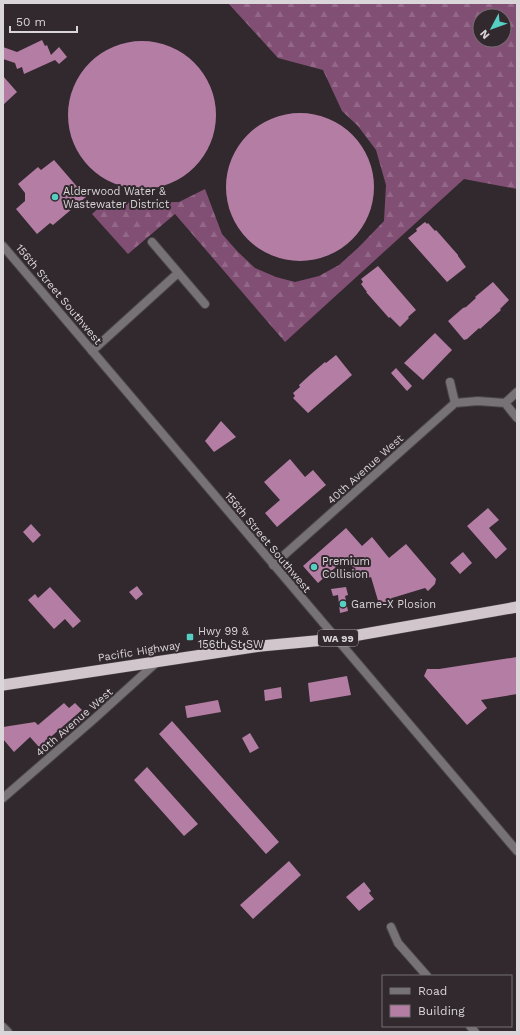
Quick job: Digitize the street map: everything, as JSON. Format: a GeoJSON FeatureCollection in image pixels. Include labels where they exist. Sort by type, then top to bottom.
{"type":"FeatureCollection","features":[{"type":"Feature","properties":{"kind":"highway","name":"Pacific Highway"},"geometry":{"type":"LineString","coordinates":[[3,685],[261,646],[336,639],[517,607]]}},
{"type":"Feature","properties":{"kind":"street"},"geometry":{"type":"LineString","coordinates":[[152,242],[205,304]]}},
{"type":"Feature","properties":{"kind":"street","name":"156th Street Southwest"},"geometry":{"type":"LineString","coordinates":[[3,246],[517,851]]}},
{"type":"Feature","properties":{"kind":"street"},"geometry":{"type":"LineString","coordinates":[[92,351],[178,273]]}},
{"type":"Feature","properties":{"kind":"street"},"geometry":{"type":"LineString","coordinates":[[450,382],[455,403],[478,401],[504,403],[517,392]]}},
{"type":"Feature","properties":{"kind":"street","name":"40th Avenue West"},"geometry":{"type":"LineString","coordinates":[[273,565],[455,403]]}},
{"type":"Feature","properties":{"kind":"street"},"geometry":{"type":"LineString","coordinates":[[504,403],[517,418]]}},
{"type":"Feature","properties":{"kind":"street","name":"40th Avenue West"},"geometry":{"type":"LineString","coordinates":[[3,798],[158,661]]}},
{"type":"Feature","properties":{"kind":"street"},"geometry":{"type":"LineString","coordinates":[[391,927],[398,943],[426,975]]}},
{"type":"Feature","properties":{"kind":"street"},"geometry":{"type":"LineString","coordinates":[[3,1027],[8,1032]]}},
{"type":"Feature","properties":{"kind":"green space"},"geometry":{"type":"Polygon","coordinates":[[[228,3],[517,3],[517,189],[464,179],[285,342],[175,214],[128,254],[92,214],[104,203],[179,202],[205,189],[222,234],[255,268],[276,277],[295,282],[319,276],[339,265],[384,221],[386,185],[376,150],[358,126],[342,111],[323,70],[278,58],[228,3]]]}},
{"type":"Feature","properties":{"kind":"building"},"geometry":{"type":"Polygon","coordinates":[[[42,40],[45,46],[47,45],[51,55],[59,47],[67,57],[59,64],[55,60],[24,74],[22,67],[17,69],[15,63],[3,59],[3,47],[17,52],[42,40]]]}},
{"type":"Feature","properties":{"kind":"building"},"geometry":{"type":"Polygon","coordinates":[[[149,41],[163,44],[183,53],[199,68],[204,74],[213,94],[216,115],[215,129],[207,150],[204,156],[189,172],[183,177],[163,186],[149,189],[135,189],[121,186],[101,177],[80,156],[69,129],[68,108],[71,94],[80,74],[101,53],[128,42],[149,41]]]}},
{"type":"Feature","properties":{"kind":"building"},"geometry":{"type":"Polygon","coordinates":[[[3,76],[17,92],[3,105],[3,76]]]}},
{"type":"Feature","properties":{"kind":"building"},"geometry":{"type":"Polygon","coordinates":[[[300,113],[314,115],[335,122],[347,130],[357,140],[368,159],[374,187],[372,201],[365,222],[357,234],[347,244],[328,255],[300,261],[286,259],[265,252],[253,244],[243,234],[232,215],[226,187],[228,173],[235,152],[243,140],[253,130],[272,119],[300,113]]]}},
{"type":"Feature","properties":{"kind":"building","name":"Alderwood Water & Wastewater District"},"geometry":{"type":"Polygon","coordinates":[[[54,160],[86,197],[53,225],[50,223],[37,234],[16,209],[25,201],[25,193],[18,184],[38,167],[41,170],[54,160]]]}},
{"type":"Feature","properties":{"kind":"building"},"geometry":{"type":"Polygon","coordinates":[[[425,222],[427,224],[428,223],[435,231],[436,230],[458,255],[466,267],[447,282],[408,238],[425,222]]]}},
{"type":"Feature","properties":{"kind":"building"},"geometry":{"type":"Polygon","coordinates":[[[378,266],[416,310],[400,327],[390,317],[389,318],[366,292],[361,284],[363,282],[361,279],[378,266]]]}},
{"type":"Feature","properties":{"kind":"building"},"geometry":{"type":"Polygon","coordinates":[[[493,282],[509,300],[500,309],[501,310],[480,329],[479,328],[464,340],[448,321],[466,307],[476,298],[475,297],[493,282]]]}},
{"type":"Feature","properties":{"kind":"building"},"geometry":{"type":"Polygon","coordinates":[[[435,333],[452,350],[423,380],[404,363],[435,333]]]}},
{"type":"Feature","properties":{"kind":"building"},"geometry":{"type":"Polygon","coordinates":[[[336,355],[352,375],[308,413],[293,398],[295,396],[293,393],[311,374],[336,355]]]}},
{"type":"Feature","properties":{"kind":"building"},"geometry":{"type":"Polygon","coordinates":[[[396,368],[412,386],[407,391],[391,373],[396,368]]]}},
{"type":"Feature","properties":{"kind":"building"},"geometry":{"type":"Polygon","coordinates":[[[221,421],[236,437],[214,452],[205,441],[221,421]]]}},
{"type":"Feature","properties":{"kind":"building"},"geometry":{"type":"Polygon","coordinates":[[[290,459],[305,477],[313,470],[326,485],[277,527],[265,513],[280,500],[264,482],[290,459]]]}},
{"type":"Feature","properties":{"kind":"building"},"geometry":{"type":"Polygon","coordinates":[[[488,508],[499,520],[489,528],[507,549],[496,559],[467,526],[488,508]]]}},
{"type":"Feature","properties":{"kind":"building"},"geometry":{"type":"Polygon","coordinates":[[[31,524],[41,535],[33,543],[23,532],[31,524]]]}},
{"type":"Feature","properties":{"kind":"building"},"geometry":{"type":"Polygon","coordinates":[[[346,528],[362,546],[372,537],[389,558],[406,544],[436,579],[435,584],[428,591],[425,588],[392,598],[393,600],[379,604],[371,577],[363,580],[345,559],[318,583],[303,566],[346,528]]]}},
{"type":"Feature","properties":{"kind":"building"},"geometry":{"type":"Polygon","coordinates":[[[463,552],[472,563],[460,574],[450,563],[463,552]]]}},
{"type":"Feature","properties":{"kind":"building"},"geometry":{"type":"Polygon","coordinates":[[[137,586],[143,594],[136,600],[129,592],[137,586]]]}},
{"type":"Feature","properties":{"kind":"building"},"geometry":{"type":"Polygon","coordinates":[[[50,587],[81,621],[73,628],[65,619],[54,629],[28,600],[35,594],[38,598],[50,587]]]}},
{"type":"Feature","properties":{"kind":"building","name":"Game-X Plosion"},"geometry":{"type":"Polygon","coordinates":[[[346,587],[348,595],[345,596],[348,611],[340,613],[338,595],[333,596],[331,589],[346,587]]]}},
{"type":"Feature","properties":{"kind":"building"},"geometry":{"type":"Polygon","coordinates":[[[517,657],[517,694],[481,700],[487,708],[467,725],[424,676],[427,669],[439,669],[517,657]]]}},
{"type":"Feature","properties":{"kind":"building"},"geometry":{"type":"Polygon","coordinates":[[[347,676],[351,695],[310,702],[308,683],[347,676]]]}},
{"type":"Feature","properties":{"kind":"building"},"geometry":{"type":"Polygon","coordinates":[[[281,687],[282,698],[265,701],[264,690],[281,687]]]}},
{"type":"Feature","properties":{"kind":"building"},"geometry":{"type":"Polygon","coordinates":[[[218,700],[221,712],[187,718],[185,706],[218,700]]]}},
{"type":"Feature","properties":{"kind":"building"},"geometry":{"type":"Polygon","coordinates":[[[64,703],[69,708],[75,703],[82,710],[39,747],[30,737],[14,752],[3,739],[3,727],[35,722],[38,725],[64,703]]]}},
{"type":"Feature","properties":{"kind":"building"},"geometry":{"type":"Polygon","coordinates":[[[172,721],[279,842],[266,854],[159,734],[172,721]]]}},
{"type":"Feature","properties":{"kind":"building"},"geometry":{"type":"Polygon","coordinates":[[[250,733],[259,748],[250,753],[242,738],[250,733]]]}},
{"type":"Feature","properties":{"kind":"building"},"geometry":{"type":"Polygon","coordinates":[[[147,767],[198,824],[184,836],[134,780],[147,767]]]}},
{"type":"Feature","properties":{"kind":"building"},"geometry":{"type":"Polygon","coordinates":[[[289,861],[301,875],[253,919],[240,905],[289,861]]]}},
{"type":"Feature","properties":{"kind":"building"},"geometry":{"type":"Polygon","coordinates":[[[364,882],[371,891],[369,893],[374,899],[359,911],[346,897],[364,882]]]}},
{"type":"Feature","properties":{"kind":"place","name":"Alderwood Water & Wastewater District"},"geometry":{"type":"Point","coordinates":[55,197]}},
{"type":"Feature","properties":{"kind":"place","name":"Premium Collision"},"geometry":{"type":"Point","coordinates":[314,567]}},
{"type":"Feature","properties":{"kind":"place","name":"Game-X Plosion"},"geometry":{"type":"Point","coordinates":[343,604]}},
{"type":"Feature","properties":{"kind":"place","name":"Hwy 99 & 156th St SW"},"geometry":{"type":"Point","coordinates":[190,637]}}]}
